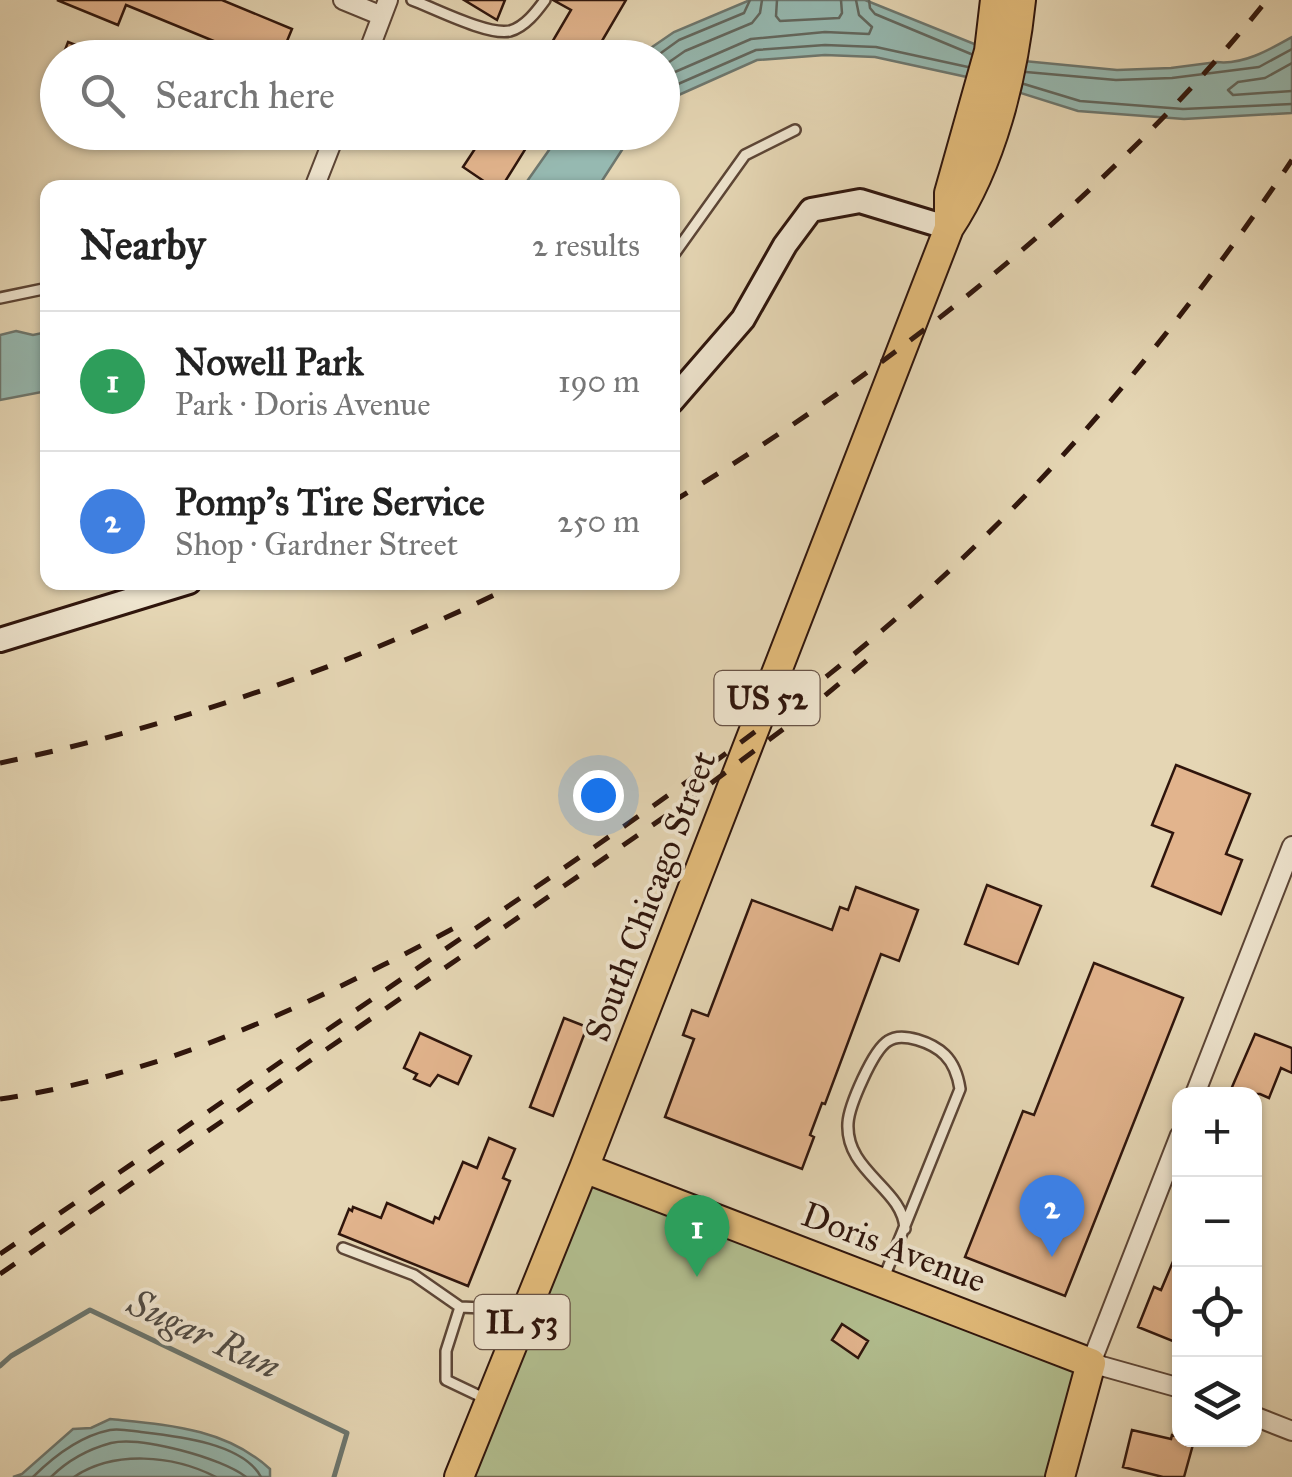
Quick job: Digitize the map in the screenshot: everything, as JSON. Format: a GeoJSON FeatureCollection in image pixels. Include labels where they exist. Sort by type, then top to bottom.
{"type":"FeatureCollection","features":[{"type":"Feature","properties":{"kind":"main road","name":"South Chicago Street"},"geometry":{"type":"LineString","coordinates":[[460,1477],[949,228],[969,198],[981,130],[994,0]]}},
{"type":"Feature","properties":{"kind":"main road","name":"South Chicago Street"},"geometry":{"type":"LineString","coordinates":[[981,130],[1015,57],[1021,0]]}},
{"type":"Feature","properties":{"kind":"main road","name":"Doris Avenue"},"geometry":{"type":"LineString","coordinates":[[584,1168],[1091,1363]]}},
{"type":"Feature","properties":{"kind":"main road"},"geometry":{"type":"LineString","coordinates":[[1060,1477],[1091,1363]]}},
{"type":"Feature","properties":{"kind":"street"},"geometry":{"type":"LineString","coordinates":[[343,0],[385,8],[373,40]]}},
{"type":"Feature","properties":{"kind":"street"},"geometry":{"type":"LineString","coordinates":[[317,180],[329,150]]}},
{"type":"Feature","properties":{"kind":"street"},"geometry":{"type":"LineString","coordinates":[[680,391],[743,320],[784,245],[811,210],[860,201],[949,228]]}},
{"type":"Feature","properties":{"kind":"street"},"geometry":{"type":"LineString","coordinates":[[0,640],[162,590]]}},
{"type":"Feature","properties":{"kind":"street"},"geometry":{"type":"LineString","coordinates":[[1199,1087],[1286,881],[1292,846]]}},
{"type":"Feature","properties":{"kind":"street"},"geometry":{"type":"LineString","coordinates":[[1091,1363],[1172,1156]]}},
{"type":"Feature","properties":{"kind":"street","name":"Doris Avenue"},"geometry":{"type":"LineString","coordinates":[[1091,1363],[1172,1386]]}},
{"type":"Feature","properties":{"kind":"street"},"geometry":{"type":"LineString","coordinates":[[1262,1419],[1292,1430]]}},
{"type":"Feature","properties":{"kind":"lane"},"geometry":{"type":"LineString","coordinates":[[412,0],[486,28],[509,31],[532,17],[546,0]]}},
{"type":"Feature","properties":{"kind":"lane"},"geometry":{"type":"LineString","coordinates":[[680,246],[744,155],[795,130]]}},
{"type":"Feature","properties":{"kind":"lane"},"geometry":{"type":"LineString","coordinates":[[0,298],[40,290]]}},
{"type":"Feature","properties":{"kind":"lane"},"geometry":{"type":"LineString","coordinates":[[882,1282],[905,1229],[960,1089],[957,1073],[944,1053],[908,1037],[890,1038],[875,1052],[848,1120],[850,1144],[863,1168],[900,1208],[905,1229]]}},
{"type":"Feature","properties":{"kind":"lane"},"geometry":{"type":"LineString","coordinates":[[342,1248],[414,1275],[460,1307],[483,1308],[522,1321]]}},
{"type":"Feature","properties":{"kind":"lane"},"geometry":{"type":"LineString","coordinates":[[460,1307],[446,1350],[446,1380],[490,1401]]}},
{"type":"Feature","properties":{"kind":"green space"},"geometry":{"type":"Polygon","coordinates":[[[590,1179],[1097,1375],[1071,1477],[469,1477],[590,1179]]]}},
{"type":"Feature","properties":{"kind":"water"},"geometry":{"type":"Polygon","coordinates":[[[750,0],[865,0],[1014,60],[1117,70],[1236,61],[1292,37],[1292,113],[1184,119],[1078,111],[976,79],[875,57],[825,55],[757,60],[680,94],[680,40],[662,40],[750,0]]]}},
{"type":"Feature","properties":{"kind":"water"},"geometry":{"type":"Polygon","coordinates":[[[549,150],[622,150],[603,180],[528,180],[549,150]]]}},
{"type":"Feature","properties":{"kind":"water"},"geometry":{"type":"Polygon","coordinates":[[[16,331],[40,334],[40,392],[0,400],[0,335],[16,331]]]}},
{"type":"Feature","properties":{"kind":"water"},"geometry":{"type":"Polygon","coordinates":[[[110,1419],[215,1437],[253,1455],[270,1469],[270,1477],[13,1477],[22,1474],[73,1429],[91,1428],[110,1419]]]}},
{"type":"Feature","properties":{"kind":"building"},"geometry":{"type":"Polygon","coordinates":[[[57,0],[222,0],[292,29],[287,40],[211,40],[126,5],[118,25],[57,0]]]}},
{"type":"Feature","properties":{"kind":"building"},"geometry":{"type":"Polygon","coordinates":[[[464,0],[505,0],[497,20],[464,0]]]}},
{"type":"Feature","properties":{"kind":"building"},"geometry":{"type":"Polygon","coordinates":[[[553,0],[626,0],[603,40],[553,40],[571,10],[553,0]]]}},
{"type":"Feature","properties":{"kind":"building"},"geometry":{"type":"Polygon","coordinates":[[[474,150],[525,150],[506,180],[482,180],[463,167],[474,150]]]}},
{"type":"Feature","properties":{"kind":"building"},"geometry":{"type":"Polygon","coordinates":[[[1176,765],[1250,794],[1226,854],[1242,860],[1221,914],[1152,886],[1173,833],[1152,825],[1176,765]]]}},
{"type":"Feature","properties":{"kind":"building"},"geometry":{"type":"Polygon","coordinates":[[[987,885],[1041,906],[1018,964],[965,944],[987,885]]]}},
{"type":"Feature","properties":{"kind":"building"},"geometry":{"type":"Polygon","coordinates":[[[856,887],[918,910],[899,961],[881,954],[810,1135],[814,1137],[802,1169],[665,1117],[694,1039],[683,1035],[692,1010],[708,1016],[752,900],[832,930],[840,907],[848,910],[856,887]]]}},
{"type":"Feature","properties":{"kind":"building"},"geometry":{"type":"Polygon","coordinates":[[[1094,963],[1183,998],[1065,1296],[965,1257],[1023,1111],[1034,1115],[1094,963]]]}},
{"type":"Feature","properties":{"kind":"building"},"geometry":{"type":"Polygon","coordinates":[[[564,1018],[587,1027],[553,1116],[530,1107],[564,1018]]]}},
{"type":"Feature","properties":{"kind":"building"},"geometry":{"type":"Polygon","coordinates":[[[420,1033],[471,1056],[458,1084],[438,1075],[430,1086],[414,1079],[417,1074],[404,1068],[420,1033]]]}},
{"type":"Feature","properties":{"kind":"building"},"geometry":{"type":"Polygon","coordinates":[[[1255,1034],[1292,1048],[1292,1073],[1281,1068],[1269,1098],[1262,1095],[1262,1087],[1232,1087],[1255,1034]]]}},
{"type":"Feature","properties":{"kind":"building"},"geometry":{"type":"Polygon","coordinates":[[[489,1138],[515,1149],[503,1178],[510,1181],[468,1286],[339,1234],[349,1209],[352,1211],[353,1207],[381,1218],[387,1203],[433,1223],[435,1217],[439,1219],[463,1162],[477,1168],[489,1138]]]}},
{"type":"Feature","properties":{"kind":"building"},"geometry":{"type":"Polygon","coordinates":[[[1172,1264],[1172,1341],[1138,1327],[1154,1287],[1161,1290],[1172,1264]]]}},
{"type":"Feature","properties":{"kind":"building"},"geometry":{"type":"Polygon","coordinates":[[[842,1324],[868,1341],[858,1358],[832,1340],[842,1324]]]}},
{"type":"Feature","properties":{"kind":"building"},"geometry":{"type":"Polygon","coordinates":[[[1132,1430],[1171,1439],[1172,1435],[1172,1447],[1192,1447],[1184,1477],[1163,1477],[1123,1467],[1132,1430]]]}},
{"type":"Feature","properties":{"kind":"waterway","name":"Sugar Run"},"geometry":{"type":"LineString","coordinates":[[0,1366],[90,1310],[347,1433],[334,1477]]}},
{"type":"Feature","properties":{"kind":"railway"},"geometry":{"type":"LineString","coordinates":[[680,497],[835,395],[991,276],[1137,144],[1267,0]]}},
{"type":"Feature","properties":{"kind":"railway"},"geometry":{"type":"LineString","coordinates":[[0,1254],[652,807],[813,687],[915,602],[1020,501],[1117,393],[1208,279],[1292,160]]}},
{"type":"Feature","properties":{"kind":"railway"},"geometry":{"type":"LineString","coordinates":[[0,763],[134,730],[266,689],[395,640],[504,590]]}},
{"type":"Feature","properties":{"kind":"railway"},"geometry":{"type":"LineString","coordinates":[[0,1274],[686,802],[798,718],[877,652]]}},
{"type":"Feature","properties":{"kind":"railway"},"geometry":{"type":"LineString","coordinates":[[0,1099],[120,1073],[235,1033],[347,983],[456,927]]}},
{"type":"Feature","properties":{"kind":"place","name":"Pomp's Tire Service"},"geometry":{"type":"Point","coordinates":[1052,1257]}},
{"type":"Feature","properties":{"kind":"place","name":"Nowell Park"},"geometry":{"type":"Point","coordinates":[697,1277]}}]}
